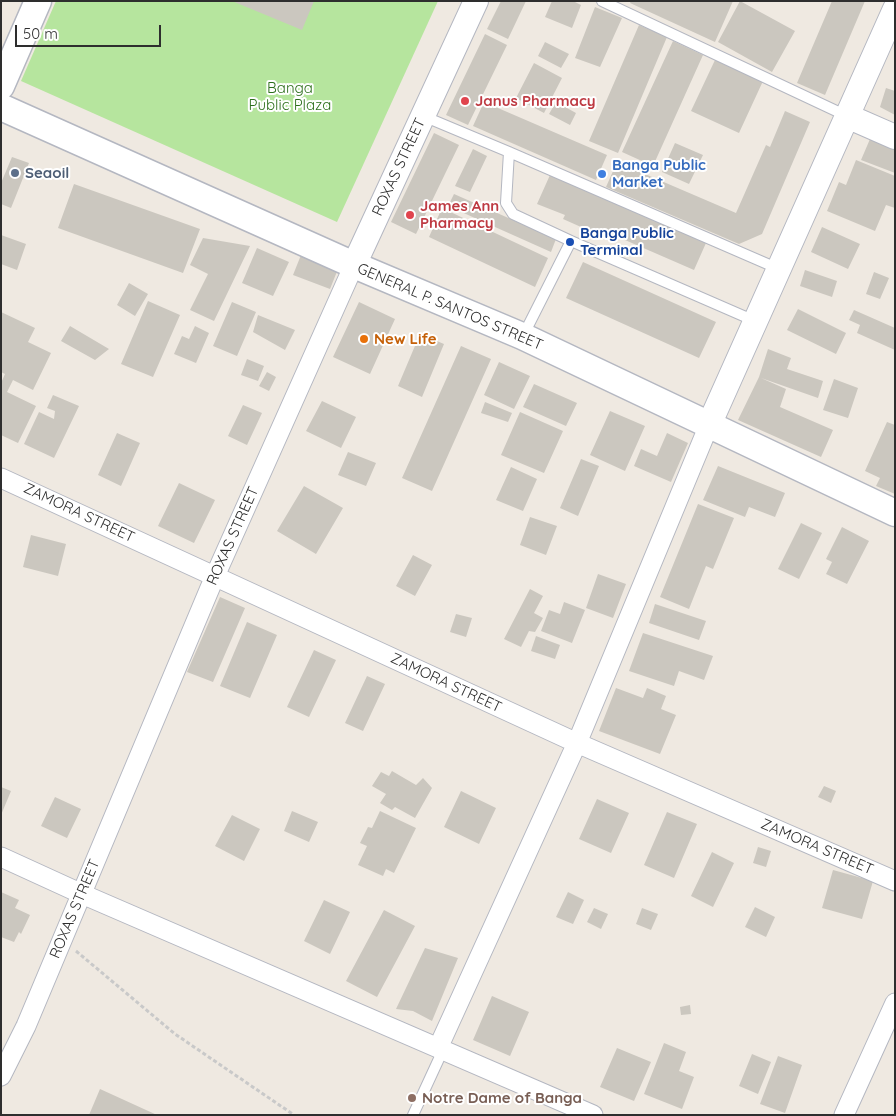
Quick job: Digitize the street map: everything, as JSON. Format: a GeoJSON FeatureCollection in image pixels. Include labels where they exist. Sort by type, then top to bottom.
{"type":"FeatureCollection","features":[{"type":"Feature","properties":{"kind":"main road"},"geometry":{"type":"LineString","coordinates":[[1,86],[38,1]]}},
{"type":"Feature","properties":{"kind":"main road","name":"GENERAL P. SANTOS STREET"},"geometry":{"type":"LineString","coordinates":[[1,108],[354,265],[522,336],[895,513]]}},
{"type":"Feature","properties":{"kind":"street","name":"ROXAS STREET"},"geometry":{"type":"LineString","coordinates":[[1,1076],[26,1026],[215,576],[354,265],[476,1]]}},
{"type":"Feature","properties":{"kind":"street"},"geometry":{"type":"LineString","coordinates":[[440,1049],[577,743],[709,425],[895,9]]}},
{"type":"Feature","properties":{"kind":"street"},"geometry":{"type":"LineString","coordinates":[[847,116],[895,137]]}},
{"type":"Feature","properties":{"kind":"street","name":"ZAMORA STREET"},"geometry":{"type":"LineString","coordinates":[[1,478],[577,743],[895,881]]}},
{"type":"Feature","properties":{"kind":"street"},"geometry":{"type":"LineString","coordinates":[[1,857],[82,894],[593,1115]]}},
{"type":"Feature","properties":{"kind":"street"},"geometry":{"type":"LineString","coordinates":[[844,1115],[895,1003]]}},
{"type":"Feature","properties":{"kind":"lane"},"geometry":{"type":"LineString","coordinates":[[602,1],[847,116]]}},
{"type":"Feature","properties":{"kind":"lane"},"geometry":{"type":"LineString","coordinates":[[423,116],[779,269]]}},
{"type":"Feature","properties":{"kind":"lane"},"geometry":{"type":"LineString","coordinates":[[509,152],[506,203],[513,214],[755,321]]}},
{"type":"Feature","properties":{"kind":"lane"},"geometry":{"type":"LineString","coordinates":[[522,336],[571,241]]}},
{"type":"Feature","properties":{"kind":"lane"},"geometry":{"type":"LineString","coordinates":[[413,1115],[440,1049]]}},
{"type":"Feature","properties":{"kind":"path"},"geometry":{"type":"LineString","coordinates":[[62,939],[175,1034],[294,1115]]}},
{"type":"Feature","properties":{"kind":"green space","name":"Banga Public Plaza"},"geometry":{"type":"Polygon","coordinates":[[[56,1],[438,1],[337,222],[21,81],[56,1]]]}},
{"type":"Feature","properties":{"kind":"building"},"geometry":{"type":"Polygon","coordinates":[[[232,1],[314,1],[302,30],[232,1]]]}},
{"type":"Feature","properties":{"kind":"building"},"geometry":{"type":"Polygon","coordinates":[[[501,1],[526,1],[508,39],[487,29],[501,1]]]}},
{"type":"Feature","properties":{"kind":"building"},"geometry":{"type":"Polygon","coordinates":[[[552,1],[573,1],[581,5],[572,28],[545,17],[552,1]]]}},
{"type":"Feature","properties":{"kind":"building"},"geometry":{"type":"Polygon","coordinates":[[[631,1],[733,1],[715,42],[630,3],[631,1]]]}},
{"type":"Feature","properties":{"kind":"building"},"geometry":{"type":"Polygon","coordinates":[[[740,1],[795,31],[772,72],[718,42],[740,1]]]}},
{"type":"Feature","properties":{"kind":"building"},"geometry":{"type":"Polygon","coordinates":[[[832,1],[865,1],[825,95],[797,83],[832,1]]]}},
{"type":"Feature","properties":{"kind":"building"},"geometry":{"type":"Polygon","coordinates":[[[595,7],[622,18],[600,67],[575,58],[595,7]]]}},
{"type":"Feature","properties":{"kind":"building"},"geometry":{"type":"Polygon","coordinates":[[[639,25],[667,37],[618,153],[589,141],[639,25]]]}},
{"type":"Feature","properties":{"kind":"building"},"geometry":{"type":"Polygon","coordinates":[[[485,34],[507,45],[468,125],[446,115],[485,34]]]}},
{"type":"Feature","properties":{"kind":"building"},"geometry":{"type":"Polygon","coordinates":[[[673,41],[703,55],[653,166],[622,152],[673,41]]]}},
{"type":"Feature","properties":{"kind":"building"},"geometry":{"type":"Polygon","coordinates":[[[545,42],[569,54],[561,68],[538,56],[545,42]]]}},
{"type":"Feature","properties":{"kind":"building"},"geometry":{"type":"Polygon","coordinates":[[[715,60],[763,81],[739,133],[691,111],[715,60]]]}},
{"type":"Feature","properties":{"kind":"building"},"geometry":{"type":"Polygon","coordinates":[[[534,63],[562,78],[544,113],[516,98],[534,63]]]}},
{"type":"Feature","properties":{"kind":"building"},"geometry":{"type":"Polygon","coordinates":[[[886,88],[895,91],[895,115],[880,107],[886,88]]]}},
{"type":"Feature","properties":{"kind":"building"},"geometry":{"type":"Polygon","coordinates":[[[484,102],[607,155],[596,180],[473,126],[484,102]]]}},
{"type":"Feature","properties":{"kind":"building"},"geometry":{"type":"Polygon","coordinates":[[[556,102],[576,113],[570,125],[549,114],[556,102]]]}},
{"type":"Feature","properties":{"kind":"building"},"geometry":{"type":"Polygon","coordinates":[[[785,111],[810,122],[762,234],[739,244],[606,187],[617,162],[736,213],[766,145],[770,147],[785,111]]]}},
{"type":"Feature","properties":{"kind":"building"},"geometry":{"type":"Polygon","coordinates":[[[434,133],[459,145],[416,234],[391,222],[434,133]]]}},
{"type":"Feature","properties":{"kind":"building"},"geometry":{"type":"Polygon","coordinates":[[[870,139],[895,149],[895,173],[861,160],[870,139]]]}},
{"type":"Feature","properties":{"kind":"building"},"geometry":{"type":"Polygon","coordinates":[[[675,143],[703,155],[689,184],[662,172],[675,143]]]}},
{"type":"Feature","properties":{"kind":"building"},"geometry":{"type":"Polygon","coordinates":[[[473,149],[487,156],[470,192],[455,186],[473,149]]]}},
{"type":"Feature","properties":{"kind":"building","name":"Seaoil"},"geometry":{"type":"Polygon","coordinates":[[[12,157],[29,163],[11,208],[1,204],[1,183],[12,157]]]}},
{"type":"Feature","properties":{"kind":"building"},"geometry":{"type":"Polygon","coordinates":[[[856,160],[895,176],[895,208],[886,205],[875,231],[827,211],[839,182],[846,185],[856,160]]]}},
{"type":"Feature","properties":{"kind":"building"},"geometry":{"type":"Polygon","coordinates":[[[550,175],[706,243],[694,270],[602,230],[599,235],[563,219],[565,215],[537,204],[550,175]]]}},
{"type":"Feature","properties":{"kind":"building"},"geometry":{"type":"Polygon","coordinates":[[[74,184],[200,229],[183,273],[58,228],[74,184]]]}},
{"type":"Feature","properties":{"kind":"building"},"geometry":{"type":"Polygon","coordinates":[[[454,194],[556,239],[551,252],[448,206],[454,194]]]}},
{"type":"Feature","properties":{"kind":"building"},"geometry":{"type":"Polygon","coordinates":[[[442,208],[548,258],[535,287],[429,237],[442,208]]]}},
{"type":"Feature","properties":{"kind":"building"},"geometry":{"type":"Polygon","coordinates":[[[822,227],[860,244],[848,269],[811,252],[822,227]]]}},
{"type":"Feature","properties":{"kind":"building"},"geometry":{"type":"Polygon","coordinates":[[[1,235],[26,244],[17,270],[1,264],[1,235]]]}},
{"type":"Feature","properties":{"kind":"building"},"geometry":{"type":"Polygon","coordinates":[[[203,238],[250,246],[214,321],[190,310],[208,274],[190,265],[203,238]]]}},
{"type":"Feature","properties":{"kind":"building"},"geometry":{"type":"Polygon","coordinates":[[[257,248],[289,262],[273,296],[242,283],[257,248]]]}},
{"type":"Feature","properties":{"kind":"building"},"geometry":{"type":"Polygon","coordinates":[[[301,255],[338,269],[330,289],[293,275],[301,255]]]}},
{"type":"Feature","properties":{"kind":"building"},"geometry":{"type":"Polygon","coordinates":[[[583,262],[716,322],[699,358],[566,298],[583,262]]]}},
{"type":"Feature","properties":{"kind":"building"},"geometry":{"type":"Polygon","coordinates":[[[805,270],[837,281],[832,297],[800,286],[805,270]]]}},
{"type":"Feature","properties":{"kind":"building"},"geometry":{"type":"Polygon","coordinates":[[[874,272],[889,278],[880,299],[866,294],[874,272]]]}},
{"type":"Feature","properties":{"kind":"building"},"geometry":{"type":"Polygon","coordinates":[[[129,283],[148,294],[135,316],[117,305],[129,283]]]}},
{"type":"Feature","properties":{"kind":"building"},"geometry":{"type":"Polygon","coordinates":[[[148,301],[180,315],[153,377],[121,364],[148,301]]]}},
{"type":"Feature","properties":{"kind":"building"},"geometry":{"type":"Polygon","coordinates":[[[232,302],[256,312],[237,356],[213,346],[232,302]]]}},
{"type":"Feature","properties":{"kind":"building"},"geometry":{"type":"Polygon","coordinates":[[[359,302],[395,319],[370,374],[333,357],[359,302]]]}},
{"type":"Feature","properties":{"kind":"building"},"geometry":{"type":"Polygon","coordinates":[[[798,309],[846,333],[836,354],[787,330],[798,309]]]}},
{"type":"Feature","properties":{"kind":"building"},"geometry":{"type":"Polygon","coordinates":[[[854,310],[895,328],[895,350],[857,333],[860,325],[849,320],[854,310]]]}},
{"type":"Feature","properties":{"kind":"building"},"geometry":{"type":"Polygon","coordinates":[[[1,312],[35,328],[28,342],[51,353],[33,390],[13,380],[7,392],[36,406],[18,443],[1,435],[1,383],[5,374],[1,372],[1,312]]]}},
{"type":"Feature","properties":{"kind":"building"},"geometry":{"type":"Polygon","coordinates":[[[258,315],[295,330],[285,350],[253,332],[258,315]]]}},
{"type":"Feature","properties":{"kind":"building"},"geometry":{"type":"Polygon","coordinates":[[[70,326],[109,349],[95,360],[61,341],[70,326]]]}},
{"type":"Feature","properties":{"kind":"building"},"geometry":{"type":"Polygon","coordinates":[[[195,326],[209,333],[196,363],[174,354],[182,336],[189,339],[195,326]]]}},
{"type":"Feature","properties":{"kind":"building"},"geometry":{"type":"Polygon","coordinates":[[[420,334],[444,344],[422,397],[398,386],[420,334]]]}},
{"type":"Feature","properties":{"kind":"building"},"geometry":{"type":"Polygon","coordinates":[[[461,346],[491,359],[432,491],[402,478],[461,346]]]}},
{"type":"Feature","properties":{"kind":"building"},"geometry":{"type":"Polygon","coordinates":[[[768,349],[791,358],[787,369],[823,381],[818,398],[761,378],[786,389],[780,407],[833,430],[821,457],[738,420],[759,377],[768,349]]]}},
{"type":"Feature","properties":{"kind":"building"},"geometry":{"type":"Polygon","coordinates":[[[247,359],[264,366],[258,381],[241,375],[247,359]]]}},
{"type":"Feature","properties":{"kind":"building"},"geometry":{"type":"Polygon","coordinates":[[[499,362],[530,376],[514,409],[484,395],[499,362]]]}},
{"type":"Feature","properties":{"kind":"building"},"geometry":{"type":"Polygon","coordinates":[[[267,372],[276,377],[269,391],[259,386],[267,372]]]}},
{"type":"Feature","properties":{"kind":"building"},"geometry":{"type":"Polygon","coordinates":[[[834,379],[858,388],[848,418],[823,410],[834,379]]]}},
{"type":"Feature","properties":{"kind":"building"},"geometry":{"type":"Polygon","coordinates":[[[534,384],[577,403],[566,426],[523,407],[534,384]]]}},
{"type":"Feature","properties":{"kind":"building"},"geometry":{"type":"Polygon","coordinates":[[[53,395],[79,406],[54,458],[24,444],[39,412],[54,419],[55,411],[47,408],[53,395]]]}},
{"type":"Feature","properties":{"kind":"building"},"geometry":{"type":"Polygon","coordinates":[[[322,401],[356,417],[341,448],[306,431],[322,401]]]}},
{"type":"Feature","properties":{"kind":"building"},"geometry":{"type":"Polygon","coordinates":[[[485,402],[512,413],[508,422],[481,413],[485,402]]]}},
{"type":"Feature","properties":{"kind":"building"},"geometry":{"type":"Polygon","coordinates":[[[243,405],[262,413],[247,445],[228,436],[243,405]]]}},
{"type":"Feature","properties":{"kind":"building"},"geometry":{"type":"Polygon","coordinates":[[[610,411],[645,426],[625,471],[590,455],[610,411]]]}},
{"type":"Feature","properties":{"kind":"building"},"geometry":{"type":"Polygon","coordinates":[[[520,412],[563,431],[544,473],[501,455],[520,412]]]}},
{"type":"Feature","properties":{"kind":"building"},"geometry":{"type":"Polygon","coordinates":[[[887,422],[895,425],[895,494],[876,486],[880,478],[865,471],[887,422]]]}},
{"type":"Feature","properties":{"kind":"building"},"geometry":{"type":"Polygon","coordinates":[[[117,433],[140,443],[121,486],[98,475],[117,433]]]}},
{"type":"Feature","properties":{"kind":"building"},"geometry":{"type":"Polygon","coordinates":[[[667,433],[688,443],[671,482],[634,466],[641,449],[657,456],[667,433]]]}},
{"type":"Feature","properties":{"kind":"building"},"geometry":{"type":"Polygon","coordinates":[[[348,452],[376,463],[366,486],[338,475],[348,452]]]}},
{"type":"Feature","properties":{"kind":"building"},"geometry":{"type":"Polygon","coordinates":[[[581,459],[599,466],[578,516],[560,508],[581,459]]]}},
{"type":"Feature","properties":{"kind":"building"},"geometry":{"type":"Polygon","coordinates":[[[718,466],[785,493],[775,517],[749,507],[745,517],[703,500],[718,466]]]}},
{"type":"Feature","properties":{"kind":"building"},"geometry":{"type":"Polygon","coordinates":[[[511,467],[537,479],[523,511],[496,500],[511,467]]]}},
{"type":"Feature","properties":{"kind":"building"},"geometry":{"type":"Polygon","coordinates":[[[179,483],[215,500],[194,543],[158,526],[179,483]]]}},
{"type":"Feature","properties":{"kind":"building"},"geometry":{"type":"Polygon","coordinates":[[[304,486],[343,508],[316,554],[277,531],[304,486]]]}},
{"type":"Feature","properties":{"kind":"building"},"geometry":{"type":"Polygon","coordinates":[[[698,504],[734,518],[713,569],[706,566],[689,609],[660,597],[698,504]]]}},
{"type":"Feature","properties":{"kind":"building"},"geometry":{"type":"Polygon","coordinates":[[[530,517],[557,526],[546,555],[520,545],[530,517]]]}},
{"type":"Feature","properties":{"kind":"building"},"geometry":{"type":"Polygon","coordinates":[[[801,523],[822,533],[799,579],[778,569],[801,523]]]}},
{"type":"Feature","properties":{"kind":"building"},"geometry":{"type":"Polygon","coordinates":[[[842,527],[869,541],[847,584],[826,574],[832,562],[826,559],[842,527]]]}},
{"type":"Feature","properties":{"kind":"building"},"geometry":{"type":"Polygon","coordinates":[[[31,535],[66,544],[58,576],[23,567],[31,535]]]}},
{"type":"Feature","properties":{"kind":"building"},"geometry":{"type":"Polygon","coordinates":[[[413,555],[432,565],[415,596],[396,586],[413,555]]]}},
{"type":"Feature","properties":{"kind":"building"},"geometry":{"type":"Polygon","coordinates":[[[598,574],[626,584],[613,618],[586,608],[598,574]]]}},
{"type":"Feature","properties":{"kind":"building"},"geometry":{"type":"Polygon","coordinates":[[[530,589],[543,596],[534,613],[543,618],[535,632],[529,631],[521,647],[504,639],[530,589]]]}},
{"type":"Feature","properties":{"kind":"building"},"geometry":{"type":"Polygon","coordinates":[[[220,597],[245,608],[213,682],[187,672],[220,597]]]}},
{"type":"Feature","properties":{"kind":"building"},"geometry":{"type":"Polygon","coordinates":[[[564,602],[585,610],[572,643],[541,631],[549,610],[560,614],[564,602]]]}},
{"type":"Feature","properties":{"kind":"building"},"geometry":{"type":"Polygon","coordinates":[[[655,604],[706,621],[699,640],[649,623],[655,604]]]}},
{"type":"Feature","properties":{"kind":"building"},"geometry":{"type":"Polygon","coordinates":[[[456,614],[472,618],[466,637],[450,632],[456,614]]]}},
{"type":"Feature","properties":{"kind":"building"},"geometry":{"type":"Polygon","coordinates":[[[247,622],[277,635],[250,698],[220,686],[247,622]]]}},
{"type":"Feature","properties":{"kind":"building"},"geometry":{"type":"Polygon","coordinates":[[[643,633],[713,656],[704,680],[679,671],[674,686],[629,671],[643,633]]]}},
{"type":"Feature","properties":{"kind":"building"},"geometry":{"type":"Polygon","coordinates":[[[536,636],[560,645],[555,659],[531,651],[536,636]]]}},
{"type":"Feature","properties":{"kind":"building"},"geometry":{"type":"Polygon","coordinates":[[[314,650],[336,660],[309,717],[287,707],[314,650]]]}},
{"type":"Feature","properties":{"kind":"building"},"geometry":{"type":"Polygon","coordinates":[[[367,676],[385,684],[363,731],[345,723],[367,676]]]}},
{"type":"Feature","properties":{"kind":"building"},"geometry":{"type":"Polygon","coordinates":[[[616,688],[643,698],[647,688],[666,696],[661,709],[676,715],[660,754],[599,731],[616,688]]]}},
{"type":"Feature","properties":{"kind":"building"},"geometry":{"type":"Polygon","coordinates":[[[392,771],[416,785],[423,778],[432,788],[415,818],[395,807],[392,810],[380,803],[386,794],[372,786],[381,772],[389,776],[392,771]]]}},
{"type":"Feature","properties":{"kind":"building"},"geometry":{"type":"Polygon","coordinates":[[[824,786],[836,791],[831,803],[818,797],[824,786]]]}},
{"type":"Feature","properties":{"kind":"building"},"geometry":{"type":"Polygon","coordinates":[[[1,787],[11,791],[1,815],[1,787]]]}},
{"type":"Feature","properties":{"kind":"building"},"geometry":{"type":"Polygon","coordinates":[[[461,791],[496,808],[479,844],[444,827],[461,791]]]}},
{"type":"Feature","properties":{"kind":"building"},"geometry":{"type":"Polygon","coordinates":[[[55,797],[81,809],[67,838],[41,826],[55,797]]]}},
{"type":"Feature","properties":{"kind":"building"},"geometry":{"type":"Polygon","coordinates":[[[597,799],[629,813],[611,853],[579,839],[597,799]]]}},
{"type":"Feature","properties":{"kind":"building"},"geometry":{"type":"Polygon","coordinates":[[[292,811],[318,822],[309,842],[284,831],[292,811]]]}},
{"type":"Feature","properties":{"kind":"building"},"geometry":{"type":"Polygon","coordinates":[[[380,811],[416,828],[394,873],[386,869],[383,876],[358,865],[367,846],[360,843],[368,827],[372,828],[380,811]]]}},
{"type":"Feature","properties":{"kind":"building"},"geometry":{"type":"Polygon","coordinates":[[[667,812],[697,824],[674,878],[644,865],[667,812]]]}},
{"type":"Feature","properties":{"kind":"building"},"geometry":{"type":"Polygon","coordinates":[[[232,815],[260,829],[244,861],[215,846],[232,815]]]}},
{"type":"Feature","properties":{"kind":"building"},"geometry":{"type":"Polygon","coordinates":[[[758,847],[771,851],[766,867],[753,863],[758,847]]]}},
{"type":"Feature","properties":{"kind":"building"},"geometry":{"type":"Polygon","coordinates":[[[712,852],[734,863],[713,907],[691,896],[712,852]]]}},
{"type":"Feature","properties":{"kind":"building"},"geometry":{"type":"Polygon","coordinates":[[[833,870],[873,881],[862,919],[822,908],[833,870]]]}},
{"type":"Feature","properties":{"kind":"building"},"geometry":{"type":"Polygon","coordinates":[[[1,892],[19,900],[15,908],[30,915],[21,934],[19,932],[14,942],[1,937],[1,892]]]}},
{"type":"Feature","properties":{"kind":"building"},"geometry":{"type":"Polygon","coordinates":[[[568,892],[584,900],[573,924],[556,917],[568,892]]]}},
{"type":"Feature","properties":{"kind":"building"},"geometry":{"type":"Polygon","coordinates":[[[324,900],[350,912],[330,954],[304,941],[324,900]]]}},
{"type":"Feature","properties":{"kind":"building"},"geometry":{"type":"Polygon","coordinates":[[[755,907],[775,917],[766,937],[745,927],[755,907]]]}},
{"type":"Feature","properties":{"kind":"building"},"geometry":{"type":"Polygon","coordinates":[[[594,908],[608,914],[601,929],[587,922],[594,908]]]}},
{"type":"Feature","properties":{"kind":"building"},"geometry":{"type":"Polygon","coordinates":[[[642,908],[658,914],[651,930],[636,924],[642,908]]]}},
{"type":"Feature","properties":{"kind":"building"},"geometry":{"type":"Polygon","coordinates":[[[384,910],[415,926],[377,997],[346,981],[384,910]]]}},
{"type":"Feature","properties":{"kind":"building"},"geometry":{"type":"Polygon","coordinates":[[[425,948],[458,958],[432,1021],[413,1011],[396,1009],[425,948]]]}},
{"type":"Feature","properties":{"kind":"building"},"geometry":{"type":"Polygon","coordinates":[[[492,996],[529,1012],[510,1056],[473,1040],[492,996]]]}},
{"type":"Feature","properties":{"kind":"building"},"geometry":{"type":"Polygon","coordinates":[[[690,1005],[691,1014],[681,1015],[680,1007],[690,1005]]]}},
{"type":"Feature","properties":{"kind":"building"},"geometry":{"type":"Polygon","coordinates":[[[664,1043],[686,1052],[679,1071],[694,1077],[682,1109],[644,1094],[664,1043]]]}},
{"type":"Feature","properties":{"kind":"building"},"geometry":{"type":"Polygon","coordinates":[[[617,1048],[651,1062],[634,1101],[600,1087],[617,1048]]]}},
{"type":"Feature","properties":{"kind":"building"},"geometry":{"type":"Polygon","coordinates":[[[752,1054],[771,1062],[758,1094],[739,1086],[752,1054]]]}},
{"type":"Feature","properties":{"kind":"building"},"geometry":{"type":"Polygon","coordinates":[[[778,1056],[802,1065],[785,1113],[760,1104],[778,1056]]]}},
{"type":"Feature","properties":{"kind":"building"},"geometry":{"type":"Polygon","coordinates":[[[100,1089],[157,1115],[89,1115],[100,1089]]]}},
{"type":"Feature","properties":{"kind":"place","name":"Janus Pharmacy"},"geometry":{"type":"Point","coordinates":[465,101]}},
{"type":"Feature","properties":{"kind":"place","name":"Seaoil"},"geometry":{"type":"Point","coordinates":[15,173]}},
{"type":"Feature","properties":{"kind":"place","name":"Banga Public Market"},"geometry":{"type":"Point","coordinates":[602,174]}},
{"type":"Feature","properties":{"kind":"place","name":"James Ann Pharmacy"},"geometry":{"type":"Point","coordinates":[410,215]}},
{"type":"Feature","properties":{"kind":"place","name":"Banga Public Terminal"},"geometry":{"type":"Point","coordinates":[570,242]}},
{"type":"Feature","properties":{"kind":"place","name":"New Life"},"geometry":{"type":"Point","coordinates":[364,339]}},
{"type":"Feature","properties":{"kind":"place","name":"Notre Dame of Banga"},"geometry":{"type":"Point","coordinates":[412,1098]}}]}
